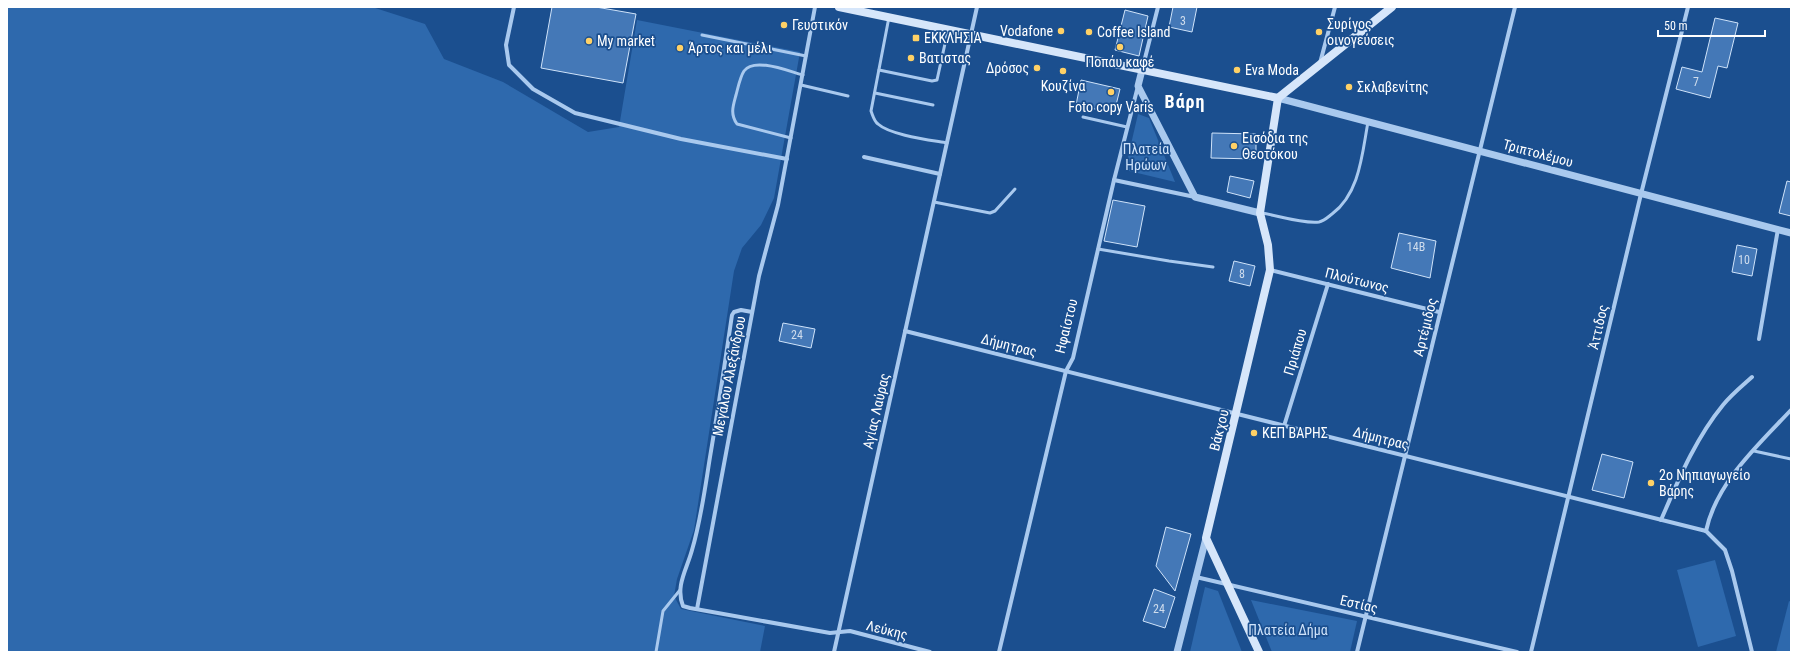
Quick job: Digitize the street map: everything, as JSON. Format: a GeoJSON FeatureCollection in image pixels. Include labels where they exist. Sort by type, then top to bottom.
{"type":"FeatureCollection","features":[{"type":"Feature","properties":{"kind":"main road"},"geometry":{"type":"LineString","coordinates":[[839,7],[1278,98]]}},
{"type":"Feature","properties":{"kind":"main road"},"geometry":{"type":"LineString","coordinates":[[1260,213],[1278,98],[1392,7]]}},
{"type":"Feature","properties":{"kind":"main road","name":"Βάκχου"},"geometry":{"type":"LineString","coordinates":[[1206,538],[1237,414],[1270,270],[1268,245],[1260,213]]}},
{"type":"Feature","properties":{"kind":"main road"},"geometry":{"type":"LineString","coordinates":[[1206,538],[1259,652]]}},
{"type":"Feature","properties":{"kind":"street"},"geometry":{"type":"LineString","coordinates":[[514,7],[506,45],[509,65],[533,89],[575,113],[681,139],[787,159]]}},
{"type":"Feature","properties":{"kind":"street","name":"Μεγάλου Αλεξάνδρου"},"geometry":{"type":"LineString","coordinates":[[697,609],[752,312],[764,255],[778,205],[816,7]]}},
{"type":"Feature","properties":{"kind":"street","name":"Αγίας Λαύρας"},"geometry":{"type":"LineString","coordinates":[[834,652],[977,7]]}},
{"type":"Feature","properties":{"kind":"street","name":"Ηφαίστου"},"geometry":{"type":"LineString","coordinates":[[999,652],[1066,371],[1073,358],[1114,180],[1158,7]]}},
{"type":"Feature","properties":{"kind":"street"},"geometry":{"type":"LineString","coordinates":[[1320,65],[1335,7]]}},
{"type":"Feature","properties":{"kind":"street","name":"Αρτέμιδος"},"geometry":{"type":"LineString","coordinates":[[1357,652],[1439,312],[1481,151],[1516,7]]}},
{"type":"Feature","properties":{"kind":"street","name":"Άττιδος"},"geometry":{"type":"LineString","coordinates":[[1531,652],[1641,194],[1688,7]]}},
{"type":"Feature","properties":{"kind":"street"},"geometry":{"type":"LineString","coordinates":[[1138,86],[1195,197]]}},
{"type":"Feature","properties":{"kind":"street","name":"Τριπτολέμου"},"geometry":{"type":"LineString","coordinates":[[1278,98],[1778,229],[1791,234]]}},
{"type":"Feature","properties":{"kind":"street"},"geometry":{"type":"LineString","coordinates":[[864,157],[940,174]]}},
{"type":"Feature","properties":{"kind":"street"},"geometry":{"type":"LineString","coordinates":[[1114,180],[1195,197],[1260,213]]}},
{"type":"Feature","properties":{"kind":"street"},"geometry":{"type":"LineString","coordinates":[[1759,339],[1778,229]]}},
{"type":"Feature","properties":{"kind":"street","name":"Πλούτωνος"},"geometry":{"type":"LineString","coordinates":[[1270,270],[1439,312]]}},
{"type":"Feature","properties":{"kind":"street","name":"Πριάπου"},"geometry":{"type":"LineString","coordinates":[[1284,426],[1328,284]]}},
{"type":"Feature","properties":{"kind":"street"},"geometry":{"type":"LineString","coordinates":[[752,312],[741,310],[734,312],[732,315],[701,511],[692,551],[680,590],[683,606],[830,632],[838,632]]}},
{"type":"Feature","properties":{"kind":"street","name":"Δήμητρας"},"geometry":{"type":"LineString","coordinates":[[905,331],[1706,531]]}},
{"type":"Feature","properties":{"kind":"street"},"geometry":{"type":"LineString","coordinates":[[1661,520],[1682,473],[1705,431],[1723,405],[1752,377]]}},
{"type":"Feature","properties":{"kind":"street"},"geometry":{"type":"LineString","coordinates":[[1752,652],[1732,571],[1725,550],[1706,531],[1710,514],[1717,499],[1736,471],[1791,410]]}},
{"type":"Feature","properties":{"kind":"street","name":"Βάκχου"},"geometry":{"type":"LineString","coordinates":[[1177,652],[1206,538]]}},
{"type":"Feature","properties":{"kind":"street","name":"Εστίας"},"geometry":{"type":"LineString","coordinates":[[1196,577],[1517,652]]}},
{"type":"Feature","properties":{"kind":"street","name":"Λεύκης"},"geometry":{"type":"LineString","coordinates":[[838,632],[850,631],[930,652]]}},
{"type":"Feature","properties":{"kind":"lane"},"geometry":{"type":"LineString","coordinates":[[889,18],[871,111],[873,118],[879,125],[891,131],[947,143]]}},
{"type":"Feature","properties":{"kind":"lane"},"geometry":{"type":"LineString","coordinates":[[879,70],[932,81],[937,80],[948,30]]}},
{"type":"Feature","properties":{"kind":"lane"},"geometry":{"type":"LineString","coordinates":[[702,35],[806,56]]}},
{"type":"Feature","properties":{"kind":"lane"},"geometry":{"type":"LineString","coordinates":[[791,138],[737,124],[733,119],[732,109],[743,72],[749,66],[758,64],[803,75]]}},
{"type":"Feature","properties":{"kind":"lane"},"geometry":{"type":"LineString","coordinates":[[801,85],[848,96]]}},
{"type":"Feature","properties":{"kind":"lane"},"geometry":{"type":"LineString","coordinates":[[875,93],[933,105]]}},
{"type":"Feature","properties":{"kind":"lane"},"geometry":{"type":"LineString","coordinates":[[1083,117],[1127,127]]}},
{"type":"Feature","properties":{"kind":"lane"},"geometry":{"type":"LineString","coordinates":[[1260,213],[1311,222],[1322,222],[1334,212],[1351,192],[1356,180],[1368,122]]}},
{"type":"Feature","properties":{"kind":"lane"},"geometry":{"type":"LineString","coordinates":[[934,202],[990,213],[995,211],[1015,189]]}},
{"type":"Feature","properties":{"kind":"lane"},"geometry":{"type":"LineString","coordinates":[[1098,249],[1213,267]]}},
{"type":"Feature","properties":{"kind":"lane"},"geometry":{"type":"LineString","coordinates":[[1754,451],[1791,459]]}},
{"type":"Feature","properties":{"kind":"lane"},"geometry":{"type":"LineString","coordinates":[[656,652],[663,611],[680,590]]}},
{"type":"Feature","properties":{"kind":"green space"},"geometry":{"type":"Polygon","coordinates":[[[7,7],[372,7],[425,24],[444,59],[503,82],[588,132],[619,127],[637,20],[800,52],[774,198],[761,225],[742,248],[734,271],[694,530],[677,579],[674,596],[681,609],[765,626],[760,652],[7,652],[7,7]]]}},
{"type":"Feature","properties":{"kind":"green space","name":"Πλατεία Ηρώων"},"geometry":{"type":"Polygon","coordinates":[[[1138,114],[1149,118],[1175,182],[1125,170],[1138,114]]]}},
{"type":"Feature","properties":{"kind":"green space"},"geometry":{"type":"Polygon","coordinates":[[[1715,560],[1736,636],[1698,647],[1677,570],[1715,560]]]}},
{"type":"Feature","properties":{"kind":"green space","name":"Πλατεία Δήμα"},"geometry":{"type":"Polygon","coordinates":[[[1205,587],[1218,591],[1242,652],[1190,652],[1205,587]]]}},
{"type":"Feature","properties":{"kind":"green space","name":"Πλατεία Δήμα"},"geometry":{"type":"Polygon","coordinates":[[[1251,600],[1357,621],[1350,652],[1272,652],[1251,600]]]}},
{"type":"Feature","properties":{"kind":"green space"},"geometry":{"type":"Polygon","coordinates":[[[1789,601],[1791,602],[1791,652],[1776,652],[1789,601]]]}},
{"type":"Feature","properties":{"kind":"building","name":"My market"},"geometry":{"type":"Polygon","coordinates":[[[552,7],[596,7],[636,14],[623,83],[541,68],[552,7]]]}},
{"type":"Feature","properties":{"kind":"building"},"geometry":{"type":"Polygon","coordinates":[[[1173,7],[1197,7],[1192,32],[1169,27],[1173,7]]]}},
{"type":"Feature","properties":{"kind":"building"},"geometry":{"type":"Polygon","coordinates":[[[1125,10],[1148,16],[1139,56],[1115,50],[1125,10]]]}},
{"type":"Feature","properties":{"kind":"building"},"geometry":{"type":"Polygon","coordinates":[[[1715,18],[1738,23],[1727,68],[1718,66],[1710,98],[1676,89],[1682,67],[1702,72],[1715,18]]]}},
{"type":"Feature","properties":{"kind":"building"},"geometry":{"type":"Polygon","coordinates":[[[1081,80],[1120,89],[1114,113],[1076,105],[1081,80]]]}},
{"type":"Feature","properties":{"kind":"building","name":"Εισόδια της Θεοτόκου"},"geometry":{"type":"Polygon","coordinates":[[[1212,133],[1256,134],[1256,159],[1211,158],[1212,133]]]}},
{"type":"Feature","properties":{"kind":"building"},"geometry":{"type":"Polygon","coordinates":[[[1230,176],[1254,181],[1250,198],[1227,192],[1230,176]]]}},
{"type":"Feature","properties":{"kind":"building"},"geometry":{"type":"Polygon","coordinates":[[[1787,181],[1791,182],[1791,216],[1779,213],[1787,181]]]}},
{"type":"Feature","properties":{"kind":"building"},"geometry":{"type":"Polygon","coordinates":[[[1113,200],[1145,206],[1137,247],[1104,241],[1113,200]]]}},
{"type":"Feature","properties":{"kind":"building"},"geometry":{"type":"Polygon","coordinates":[[[1399,233],[1436,241],[1430,278],[1391,268],[1399,233]]]}},
{"type":"Feature","properties":{"kind":"building"},"geometry":{"type":"Polygon","coordinates":[[[1737,245],[1757,249],[1752,276],[1732,272],[1737,245]]]}},
{"type":"Feature","properties":{"kind":"building"},"geometry":{"type":"Polygon","coordinates":[[[1234,261],[1255,266],[1250,286],[1229,281],[1234,261]]]}},
{"type":"Feature","properties":{"kind":"building"},"geometry":{"type":"Polygon","coordinates":[[[783,323],[815,329],[811,348],[779,341],[783,323]]]}},
{"type":"Feature","properties":{"kind":"building","name":"2ο Νηπιαγωγείο Βάρης"},"geometry":{"type":"Polygon","coordinates":[[[1602,454],[1633,462],[1624,498],[1592,490],[1602,454]]]}},
{"type":"Feature","properties":{"kind":"building"},"geometry":{"type":"Polygon","coordinates":[[[1166,527],[1191,534],[1175,591],[1156,566],[1166,527]]]}},
{"type":"Feature","properties":{"kind":"building"},"geometry":{"type":"Polygon","coordinates":[[[1154,589],[1175,597],[1165,628],[1143,621],[1154,589]]]}},
{"type":"Feature","properties":{"kind":"place","name":"Γευστικόν"},"geometry":{"type":"Point","coordinates":[784,25]}},
{"type":"Feature","properties":{"kind":"place","name":"Vodafone"},"geometry":{"type":"Point","coordinates":[1061,31]}},
{"type":"Feature","properties":{"kind":"place","name":"Coffee Island"},"geometry":{"type":"Point","coordinates":[1089,32]}},
{"type":"Feature","properties":{"kind":"place","name":"Συρίγος οινογεύσεις"},"geometry":{"type":"Point","coordinates":[1319,32]}},
{"type":"Feature","properties":{"kind":"place","name":"ΕΚΚΛΗΣΙΑ"},"geometry":{"type":"Point","coordinates":[916,38]}},
{"type":"Feature","properties":{"kind":"place","name":"My market"},"geometry":{"type":"Point","coordinates":[589,41]}},
{"type":"Feature","properties":{"kind":"place","name":"Ποπάυ καφέ"},"geometry":{"type":"Point","coordinates":[1120,47]}},
{"type":"Feature","properties":{"kind":"place","name":"Άρτος και μέλι"},"geometry":{"type":"Point","coordinates":[680,48]}},
{"type":"Feature","properties":{"kind":"place","name":"Βατιστας"},"geometry":{"type":"Point","coordinates":[911,58]}},
{"type":"Feature","properties":{"kind":"place","name":"Δρόσος"},"geometry":{"type":"Point","coordinates":[1037,68]}},
{"type":"Feature","properties":{"kind":"place","name":"Eva Moda"},"geometry":{"type":"Point","coordinates":[1237,70]}},
{"type":"Feature","properties":{"kind":"place","name":"Κουζίνα"},"geometry":{"type":"Point","coordinates":[1063,71]}},
{"type":"Feature","properties":{"kind":"place","name":"Σκλαβενίτης"},"geometry":{"type":"Point","coordinates":[1349,87]}},
{"type":"Feature","properties":{"kind":"place","name":"Foto copy Varis"},"geometry":{"type":"Point","coordinates":[1111,92]}},
{"type":"Feature","properties":{"kind":"place","name":"Εισόδια της Θεοτόκου"},"geometry":{"type":"Point","coordinates":[1234,146]}},
{"type":"Feature","properties":{"kind":"place","name":"ΚΕΠ ΒΑΡΗΣ"},"geometry":{"type":"Point","coordinates":[1254,433]}},
{"type":"Feature","properties":{"kind":"place","name":"2ο Νηπιαγωγείο Βάρης"},"geometry":{"type":"Point","coordinates":[1651,483]}},
{"type":"Feature","properties":{"kind":"district","name":"Βάρη"},"geometry":{"type":"Point","coordinates":[1185,101]}}]}
